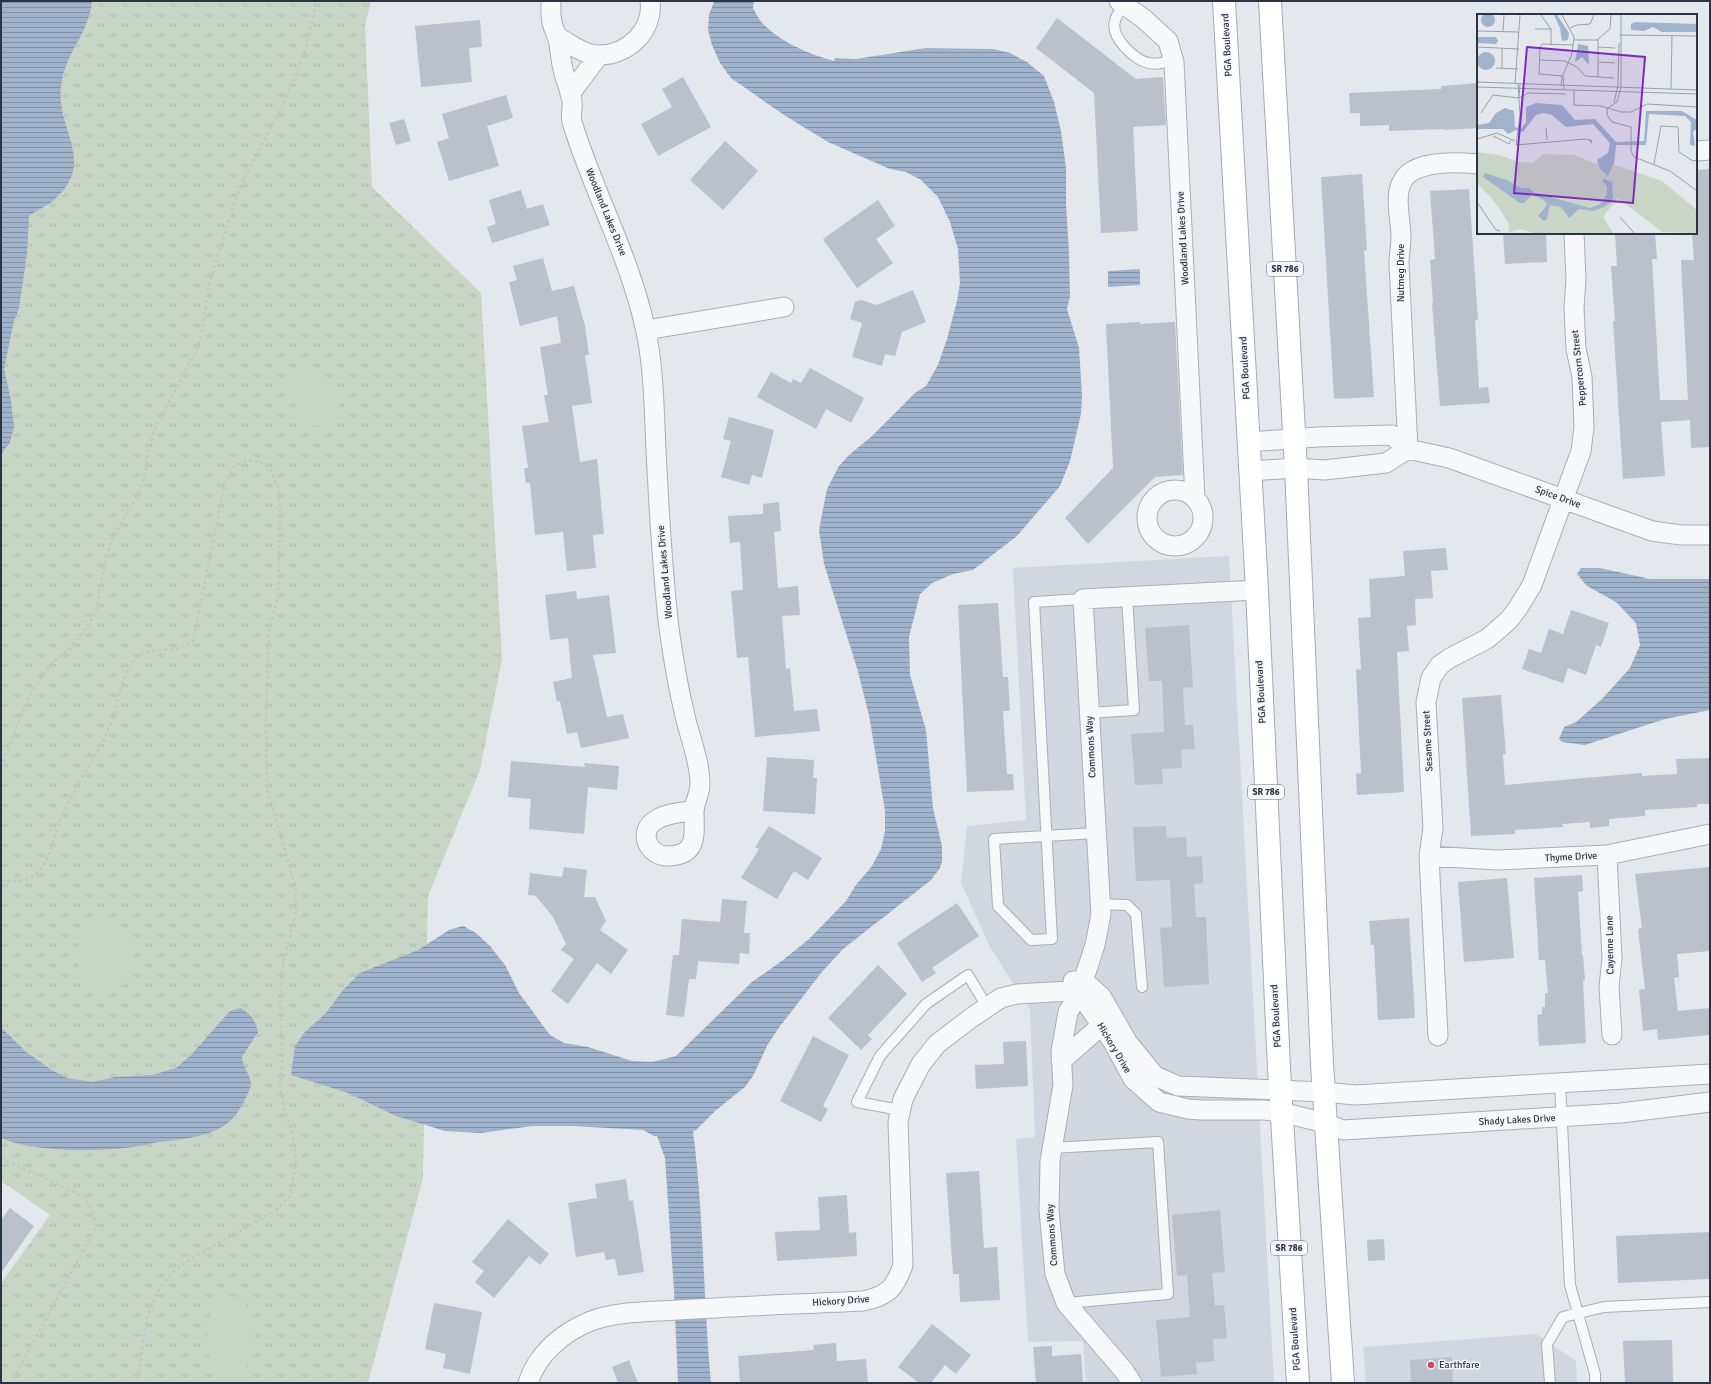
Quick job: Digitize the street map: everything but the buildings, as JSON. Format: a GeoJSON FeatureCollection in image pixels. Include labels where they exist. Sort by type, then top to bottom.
{"type":"FeatureCollection","features":[{"type":"Feature","properties":{"kind":"main road","name":"PGA Boulevard"},"geometry":{"type":"LineString","coordinates":[[1224,1],[1251,471],[1281,1112],[1298,1383]]}},
{"type":"Feature","properties":{"kind":"main road","name":"SR 786"},"geometry":{"type":"LineString","coordinates":[[1270,1],[1296,468],[1325,1123],[1343,1383]]}},
{"type":"Feature","properties":{"kind":"street","name":"Woodland Lakes Drive"},"geometry":{"type":"LineString","coordinates":[[551,1],[550,15],[558,37],[562,67],[572,102],[571,118],[591,177],[621,246],[637,293],[646,330],[653,375],[663,577],[684,710],[699,772],[698,798],[694,810]]}},
{"type":"Feature","properties":{"kind":"street"},"geometry":{"type":"LineString","coordinates":[[558,37],[577,48],[599,56],[618,53],[638,39],[645,29],[649,17],[650,1]]}},
{"type":"Feature","properties":{"kind":"street","name":"Woodland Lakes Drive"},"geometry":{"type":"LineString","coordinates":[[1122,3],[1144,18],[1168,41],[1174,59],[1195,499]]}},
{"type":"Feature","properties":{"kind":"street"},"geometry":{"type":"LineString","coordinates":[[570,94],[599,56]]}},
{"type":"Feature","properties":{"kind":"street"},"geometry":{"type":"LineString","coordinates":[[1697,151],[1710,150]]}},
{"type":"Feature","properties":{"kind":"street","name":"Nutmeg Drive"},"geometry":{"type":"LineString","coordinates":[[1408,449],[1399,264],[1401,236],[1399,196],[1401,182],[1408,172],[1418,166],[1464,163],[1477,164]]}},
{"type":"Feature","properties":{"kind":"street","name":"Peppercorn Street"},"geometry":{"type":"LineString","coordinates":[[1564,500],[1581,451],[1584,427],[1582,376],[1576,349],[1574,234]]}},
{"type":"Feature","properties":{"kind":"street"},"geometry":{"type":"LineString","coordinates":[[646,330],[784,307]]}},
{"type":"Feature","properties":{"kind":"street","name":"Spice Drive"},"geometry":{"type":"LineString","coordinates":[[1249,442],[1294,440],[1318,437],[1392,435],[1408,449],[1449,458],[1652,531],[1681,535],[1710,535]]}},
{"type":"Feature","properties":{"kind":"street"},"geometry":{"type":"LineString","coordinates":[[1251,471],[1296,468],[1324,470],[1386,463],[1408,449]]}},
{"type":"Feature","properties":{"kind":"street","name":"Sesame Street"},"geometry":{"type":"LineString","coordinates":[[1438,1036],[1429,856],[1432,828],[1426,702],[1431,678],[1440,665],[1450,658],[1487,639],[1509,620],[1518,608],[1532,585],[1564,500]]}},
{"type":"Feature","properties":{"kind":"street"},"geometry":{"type":"LineString","coordinates":[[1083,600],[1257,590]]}},
{"type":"Feature","properties":{"kind":"street","name":"Commons Way"},"geometry":{"type":"LineString","coordinates":[[1083,600],[1101,914],[1095,945],[1082,987],[1068,1012],[1061,1052],[1063,1085],[1050,1161],[1049,1210],[1055,1274],[1066,1303],[1126,1372],[1132,1383]]}},
{"type":"Feature","properties":{"kind":"street","name":"Thyme Drive"},"geometry":{"type":"LineString","coordinates":[[1429,856],[1496,860],[1607,855],[1710,834]]}},
{"type":"Feature","properties":{"kind":"street","name":"Cayenne Lane"},"geometry":{"type":"LineString","coordinates":[[1607,855],[1612,958],[1609,987],[1612,1035]]}},
{"type":"Feature","properties":{"kind":"street","name":"Hickory Drive"},"geometry":{"type":"LineString","coordinates":[[528,1383],[541,1359],[549,1349],[569,1332],[592,1320],[618,1315],[668,1311],[863,1301],[876,1299],[888,1292],[896,1283],[903,1265],[899,1159],[900,1110],[908,1088],[921,1064],[937,1044],[994,1002],[1031,992],[1070,991],[1082,987],[1107,1021],[1156,1076],[1178,1086],[1324,1092]]}},
{"type":"Feature","properties":{"kind":"street"},"geometry":{"type":"LineString","coordinates":[[1061,1061],[1107,1021]]}},
{"type":"Feature","properties":{"kind":"street","name":"Hickory Drive"},"geometry":{"type":"LineString","coordinates":[[1107,1021],[1133,1078],[1159,1102],[1188,1109],[1264,1110],[1281,1112],[1325,1123]]}},
{"type":"Feature","properties":{"kind":"street"},"geometry":{"type":"LineString","coordinates":[[1324,1092],[1355,1095],[1710,1074]]}},
{"type":"Feature","properties":{"kind":"street","name":"Shady Lakes Drive"},"geometry":{"type":"LineString","coordinates":[[1325,1123],[1343,1130],[1562,1118],[1622,1113],[1710,1102]]}},
{"type":"Feature","properties":{"kind":"lane"},"geometry":{"type":"LineString","coordinates":[[1122,3],[1115,21],[1117,37],[1122,45],[1149,63],[1165,62],[1174,59]]}},
{"type":"Feature","properties":{"kind":"lane"},"geometry":{"type":"LineString","coordinates":[[1090,713],[1134,710],[1127,597]]}},
{"type":"Feature","properties":{"kind":"lane"},"geometry":{"type":"LineString","coordinates":[[1083,600],[1034,602],[1046,836],[1052,939],[1031,940],[998,906],[994,839],[1046,836],[1096,833]]}},
{"type":"Feature","properties":{"kind":"lane"},"geometry":{"type":"LineString","coordinates":[[1100,904],[1127,904],[1136,914],[1142,986]]}},
{"type":"Feature","properties":{"kind":"lane"},"geometry":{"type":"LineString","coordinates":[[900,1110],[857,1102],[880,1056],[926,1004],[968,975],[994,1002]]}},
{"type":"Feature","properties":{"kind":"lane"},"geometry":{"type":"LineString","coordinates":[[1560,1083],[1570,1285],[1595,1374],[1595,1383]]}},
{"type":"Feature","properties":{"kind":"lane"},"geometry":{"type":"LineString","coordinates":[[1052,1148],[1158,1142],[1168,1294],[1066,1303]]}},
{"type":"Feature","properties":{"kind":"lane"},"geometry":{"type":"LineString","coordinates":[[1550,1383],[1547,1344],[1563,1317],[1604,1307],[1710,1302]]}},
{"type":"Feature","properties":{"kind":"path"},"geometry":{"type":"LineString","coordinates":[[1,767],[21,715],[33,690],[50,665],[70,648],[86,629],[96,610],[106,558],[112,539],[138,495],[144,478],[148,451],[155,428],[196,352],[203,327],[208,288],[236,197],[248,170],[296,76],[307,44],[317,1]]}},
{"type":"Feature","properties":{"kind":"path"},"geometry":{"type":"LineString","coordinates":[[1,880],[22,881],[38,873],[47,861],[63,811],[109,728],[123,682],[131,664],[143,653],[156,649],[184,649],[193,642],[225,482],[234,467],[247,460],[259,461],[270,469],[278,487],[280,511],[278,596],[270,631],[266,750],[267,788],[295,886],[296,911],[283,964],[280,1000],[283,1056],[280,1085],[284,1109],[293,1135],[296,1161],[290,1196],[276,1210],[191,1259],[173,1272],[158,1291],[147,1318],[137,1383]]}},
{"type":"Feature","properties":{"kind":"path"},"geometry":{"type":"LineString","coordinates":[[1,1158],[82,1196],[92,1210],[96,1227],[11,1383]]}},
{"type":"Feature","properties":{"kind":"shaded area"},"geometry":{"type":"Polygon","coordinates":[[[1229,556],[1274,1383],[1086,1383],[1083,1341],[1028,1342],[1016,1139],[1035,1137],[1030,1010],[990,947],[961,883],[967,826],[1026,820],[1013,568],[1229,556]]]}},
{"type":"Feature","properties":{"kind":"shaded area"},"geometry":{"type":"Polygon","coordinates":[[[1536,1334],[1576,1361],[1577,1383],[1366,1383],[1363,1347],[1536,1334]]]}},
{"type":"Feature","properties":{"kind":"green space"},"geometry":{"type":"Polygon","coordinates":[[[1,1],[371,1],[365,25],[372,187],[481,293],[502,659],[480,770],[428,896],[423,1178],[368,1383],[1,1383],[1,1283],[50,1215],[1,1181],[1,1]]]}},
{"type":"Feature","properties":{"kind":"green space"},"geometry":{"type":"Polygon","coordinates":[[[299,368],[308,370],[334,386],[339,391],[340,400],[335,419],[324,427],[314,425],[298,415],[288,378],[291,371],[299,368]]]}},
{"type":"Feature","properties":{"kind":"green space"},"geometry":{"type":"Polygon","coordinates":[[[100,915],[121,926],[129,936],[133,947],[133,969],[125,983],[113,990],[100,989],[88,982],[80,968],[79,947],[88,920],[100,915]]]}},
{"type":"Feature","properties":{"kind":"green space"},"geometry":{"type":"Polygon","coordinates":[[[231,1296],[240,1299],[248,1308],[252,1319],[254,1333],[253,1347],[250,1361],[243,1371],[233,1378],[221,1380],[213,1370],[211,1363],[208,1343],[209,1321],[216,1303],[222,1298],[231,1296]]]}},
{"type":"Feature","properties":{"kind":"water"},"geometry":{"type":"Polygon","coordinates":[[[1,1],[92,1],[87,22],[69,59],[62,80],[61,97],[63,113],[74,156],[73,170],[68,184],[55,199],[29,216],[27,254],[19,308],[14,321],[4,369],[11,400],[14,427],[10,442],[1,455],[1,1]]]}},
{"type":"Feature","properties":{"kind":"water"},"geometry":{"type":"Polygon","coordinates":[[[714,1],[754,1],[753,8],[760,21],[770,31],[796,47],[834,61],[835,58],[856,59],[926,48],[993,49],[1010,53],[1027,62],[1044,76],[1054,102],[1061,131],[1066,168],[1070,296],[1067,309],[1079,348],[1082,395],[1081,414],[1070,461],[1060,486],[1017,536],[973,570],[953,574],[932,583],[920,594],[909,637],[910,675],[926,730],[933,808],[942,846],[942,861],[940,868],[931,880],[843,949],[821,973],[778,1029],[768,1044],[753,1076],[745,1087],[693,1131],[697,1162],[711,1383],[678,1383],[674,1291],[665,1158],[657,1136],[643,1130],[573,1126],[533,1126],[481,1133],[445,1131],[396,1116],[348,1093],[291,1075],[295,1046],[305,1032],[325,1014],[344,989],[360,973],[418,950],[449,930],[463,926],[476,933],[490,946],[505,965],[519,993],[550,1035],[564,1043],[588,1047],[632,1061],[652,1062],[676,1056],[752,982],[809,939],[846,901],[856,885],[872,866],[881,849],[885,831],[885,811],[869,715],[857,668],[824,564],[819,530],[827,489],[839,466],[849,455],[872,436],[915,393],[926,386],[938,365],[947,339],[957,301],[960,283],[958,249],[950,222],[938,197],[921,180],[906,172],[890,169],[828,142],[784,115],[731,78],[720,63],[712,45],[708,30],[709,15],[714,1]]]}},
{"type":"Feature","properties":{"kind":"water"},"geometry":{"type":"Polygon","coordinates":[[[1140,269],[1140,285],[1108,287],[1108,271],[1140,269]]]}},
{"type":"Feature","properties":{"kind":"water"},"geometry":{"type":"Polygon","coordinates":[[[1581,568],[1600,568],[1650,579],[1710,579],[1710,710],[1665,719],[1585,745],[1562,742],[1559,739],[1564,727],[1576,722],[1602,699],[1630,668],[1640,645],[1636,623],[1616,602],[1587,586],[1577,574],[1581,568]]]}},
{"type":"Feature","properties":{"kind":"water"},"geometry":{"type":"Polygon","coordinates":[[[240,1008],[252,1018],[258,1032],[242,1057],[251,1084],[239,1110],[227,1124],[215,1131],[192,1138],[155,1142],[140,1146],[89,1150],[50,1149],[15,1143],[1,1138],[1,1027],[25,1051],[50,1069],[67,1078],[92,1082],[115,1077],[152,1075],[176,1068],[191,1055],[230,1011],[240,1008]]]}},
{"type":"Feature","properties":{"kind":"place","name":"Earthfare"},"geometry":{"type":"Point","coordinates":[1431,1365]}}]}
